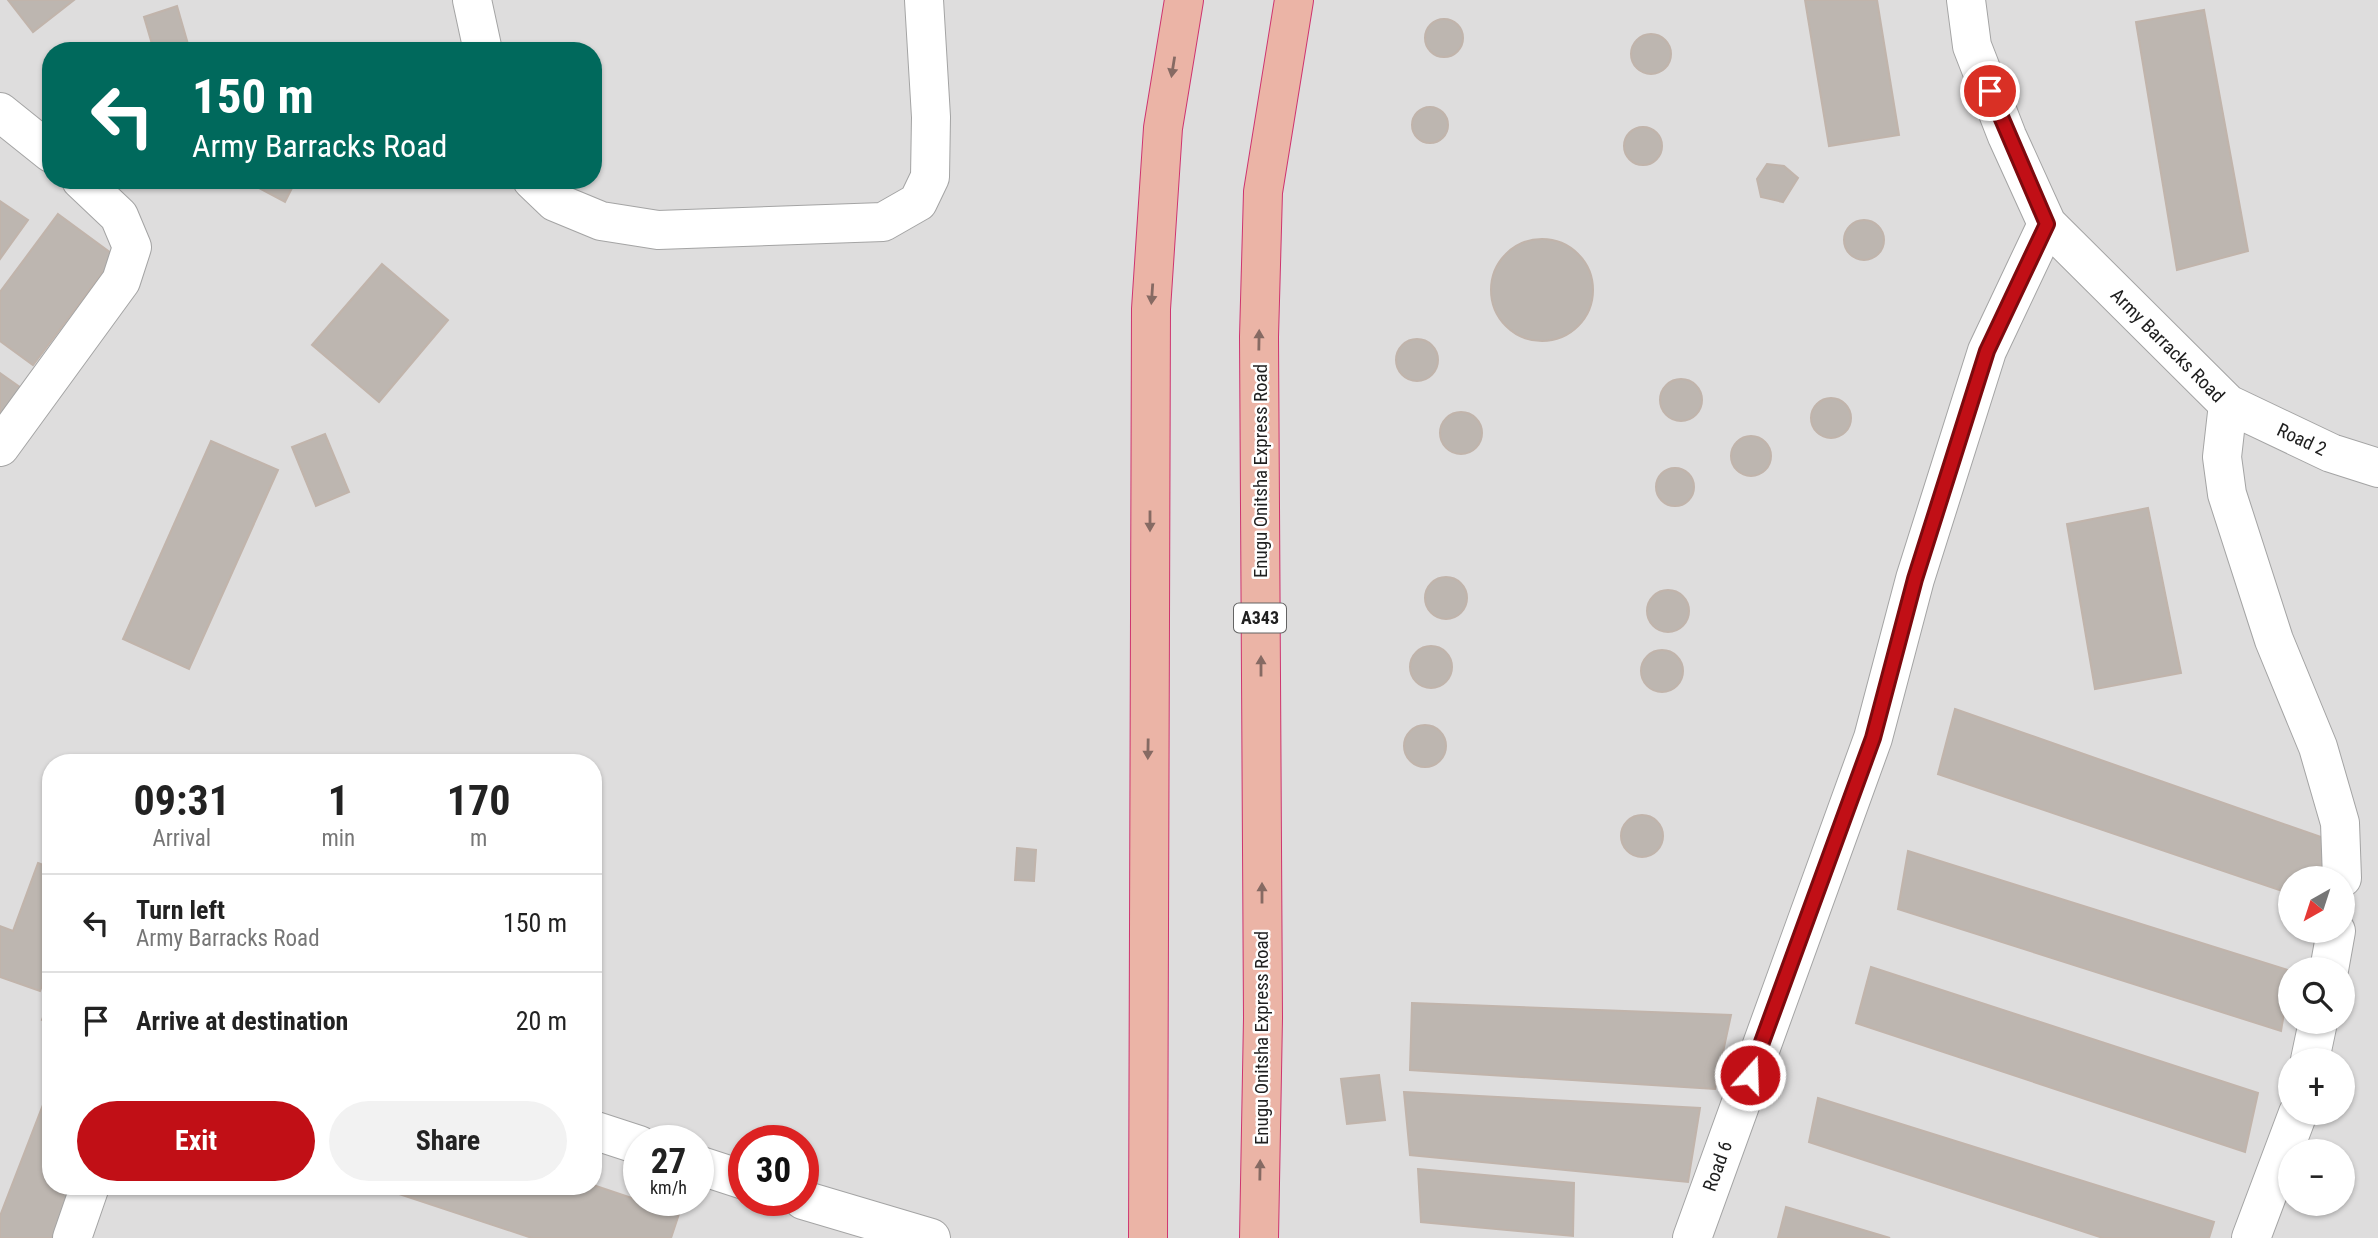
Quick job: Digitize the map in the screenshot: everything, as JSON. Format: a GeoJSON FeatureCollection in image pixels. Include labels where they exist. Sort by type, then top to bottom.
{"type":"FeatureCollection","features":[{"type":"Feature","properties":{"kind":"highway"},"geometry":{"type":"LineString","coordinates":[[1148,1238],[1151,309],[1163,128],[1184,0]]}},
{"type":"Feature","properties":{"kind":"highway","name":"Enugu Onitsha Express Road"},"geometry":{"type":"LineString","coordinates":[[1259,1238],[1263,1017],[1260,311],[1264,192],[1294,0]]}},
{"type":"Feature","properties":{"kind":"street"},"geometry":{"type":"LineString","coordinates":[[472,0],[481,42]]}},
{"type":"Feature","properties":{"kind":"street"},"geometry":{"type":"LineString","coordinates":[[541,189],[555,202],[601,220],[657,230],[883,222],[918,202],[930,177],[931,117],[924,0]]}},
{"type":"Feature","properties":{"kind":"street","name":"Army Barracks Road"},"geometry":{"type":"LineString","coordinates":[[1966,0],[1972,46],[2007,136],[2047,224],[2228,404],[2222,457],[2227,494],[2274,639],[2318,747],[2340,823],[2342,866]]}},
{"type":"Feature","properties":{"kind":"street"},"geometry":{"type":"LineString","coordinates":[[0,112],[42,146]]}},
{"type":"Feature","properties":{"kind":"street"},"geometry":{"type":"LineString","coordinates":[[0,447],[121,281],[132,247],[119,216],[90,189]]}},
{"type":"Feature","properties":{"kind":"street","name":"Road 6"},"geometry":{"type":"LineString","coordinates":[[1692,1238],[1873,738],[1915,579],[1987,351],[2047,224]]}},
{"type":"Feature","properties":{"kind":"street","name":"Road 2"},"geometry":{"type":"LineString","coordinates":[[2228,404],[2331,453],[2378,468]]}},
{"type":"Feature","properties":{"kind":"street"},"geometry":{"type":"LineString","coordinates":[[2251,1238],[2293,1125]]}},
{"type":"Feature","properties":{"kind":"street"},"geometry":{"type":"LineString","coordinates":[[602,1133],[623,1140]]}},
{"type":"Feature","properties":{"kind":"street"},"geometry":{"type":"LineString","coordinates":[[72,1238],[87,1195]]}},
{"type":"Feature","properties":{"kind":"street"},"geometry":{"type":"LineString","coordinates":[[819,1208],[861,1230],[931,1238]]}},
{"type":"Feature","properties":{"kind":"shaded area"},"geometry":{"type":"Polygon","coordinates":[[[0,0],[2378,0],[2378,1238],[0,1238],[0,0]]]}},
{"type":"Feature","properties":{"kind":"building"},"geometry":{"type":"Polygon","coordinates":[[[8,0],[74,0],[33,32],[8,0]]]}},
{"type":"Feature","properties":{"kind":"building"},"geometry":{"type":"Polygon","coordinates":[[[1805,0],[1877,0],[1899,135],[1829,146],[1805,0]]]}},
{"type":"Feature","properties":{"kind":"building"},"geometry":{"type":"Polygon","coordinates":[[[177,6],[187,42],[151,42],[144,17],[177,6]]]}},
{"type":"Feature","properties":{"kind":"building"},"geometry":{"type":"Polygon","coordinates":[[[2204,10],[2248,251],[2177,270],[2136,22],[2204,10]]]}},
{"type":"Feature","properties":{"kind":"building"},"geometry":{"type":"Polygon","coordinates":[[[1444,19],[1457,25],[1463,38],[1457,51],[1444,57],[1431,51],[1425,38],[1431,25],[1444,19]]]}},
{"type":"Feature","properties":{"kind":"building"},"geometry":{"type":"Polygon","coordinates":[[[1651,34],[1665,40],[1671,54],[1665,68],[1651,74],[1637,68],[1631,54],[1637,40],[1651,34]]]}},
{"type":"Feature","properties":{"kind":"building"},"geometry":{"type":"Polygon","coordinates":[[[1430,107],[1442,113],[1448,125],[1442,137],[1430,143],[1418,137],[1412,125],[1418,113],[1430,107]]]}},
{"type":"Feature","properties":{"kind":"building"},"geometry":{"type":"Polygon","coordinates":[[[1643,127],[1656,133],[1662,146],[1656,159],[1643,165],[1630,159],[1624,146],[1630,133],[1643,127]]]}},
{"type":"Feature","properties":{"kind":"building"},"geometry":{"type":"Polygon","coordinates":[[[1767,164],[1784,166],[1798,178],[1783,202],[1761,197],[1757,179],[1767,164]]]}},
{"type":"Feature","properties":{"kind":"building"},"geometry":{"type":"Polygon","coordinates":[[[261,189],[292,189],[285,202],[261,189]]]}},
{"type":"Feature","properties":{"kind":"building"},"geometry":{"type":"Polygon","coordinates":[[[0,201],[28,220],[0,259],[0,201]]]}},
{"type":"Feature","properties":{"kind":"building"},"geometry":{"type":"Polygon","coordinates":[[[58,214],[115,256],[33,365],[0,341],[0,292],[58,214]]]}},
{"type":"Feature","properties":{"kind":"building"},"geometry":{"type":"Polygon","coordinates":[[[1864,220],[1872,221],[1878,226],[1883,232],[1883,248],[1878,254],[1872,259],[1864,260],[1856,259],[1850,254],[1845,248],[1844,240],[1845,232],[1850,226],[1856,221],[1864,220]]]}},
{"type":"Feature","properties":{"kind":"building"},"geometry":{"type":"Polygon","coordinates":[[[1542,239],[1562,243],[1578,254],[1589,270],[1593,290],[1589,310],[1578,326],[1562,337],[1542,341],[1522,337],[1506,326],[1495,310],[1491,290],[1495,270],[1506,254],[1522,243],[1542,239]]]}},
{"type":"Feature","properties":{"kind":"building"},"geometry":{"type":"Polygon","coordinates":[[[382,264],[448,320],[379,402],[312,345],[382,264]]]}},
{"type":"Feature","properties":{"kind":"building"},"geometry":{"type":"Polygon","coordinates":[[[1417,339],[1432,345],[1438,360],[1432,375],[1417,381],[1402,375],[1396,360],[1402,345],[1417,339]]]}},
{"type":"Feature","properties":{"kind":"building"},"geometry":{"type":"Polygon","coordinates":[[[0,373],[24,390],[0,424],[0,373]]]}},
{"type":"Feature","properties":{"kind":"building"},"geometry":{"type":"Polygon","coordinates":[[[1681,379],[1696,385],[1702,400],[1696,415],[1681,421],[1666,415],[1660,400],[1666,385],[1681,379]]]}},
{"type":"Feature","properties":{"kind":"building"},"geometry":{"type":"Polygon","coordinates":[[[1831,398],[1839,399],[1845,404],[1850,410],[1850,426],[1845,432],[1839,437],[1831,438],[1823,437],[1817,432],[1812,426],[1811,418],[1812,410],[1817,404],[1823,399],[1831,398]]]}},
{"type":"Feature","properties":{"kind":"building"},"geometry":{"type":"Polygon","coordinates":[[[1461,412],[1476,418],[1482,433],[1476,448],[1461,454],[1446,448],[1440,433],[1446,418],[1461,412]]]}},
{"type":"Feature","properties":{"kind":"building"},"geometry":{"type":"Polygon","coordinates":[[[325,434],[349,492],[316,506],[292,447],[325,434]]]}},
{"type":"Feature","properties":{"kind":"building"},"geometry":{"type":"Polygon","coordinates":[[[1751,436],[1759,437],[1765,442],[1770,448],[1770,464],[1765,470],[1759,475],[1751,476],[1743,475],[1737,470],[1732,464],[1731,456],[1732,448],[1737,442],[1743,437],[1751,436]]]}},
{"type":"Feature","properties":{"kind":"building"},"geometry":{"type":"Polygon","coordinates":[[[211,441],[278,470],[189,669],[123,639],[211,441]]]}},
{"type":"Feature","properties":{"kind":"building"},"geometry":{"type":"Polygon","coordinates":[[[1675,468],[1688,474],[1694,487],[1688,500],[1675,506],[1662,500],[1656,487],[1662,474],[1675,468]]]}},
{"type":"Feature","properties":{"kind":"building"},"geometry":{"type":"Polygon","coordinates":[[[2148,508],[2181,673],[2095,689],[2067,524],[2148,508]]]}},
{"type":"Feature","properties":{"kind":"building"},"geometry":{"type":"Polygon","coordinates":[[[1446,577],[1461,583],[1467,598],[1461,613],[1446,619],[1431,613],[1425,598],[1431,583],[1446,577]]]}},
{"type":"Feature","properties":{"kind":"building"},"geometry":{"type":"Polygon","coordinates":[[[1668,590],[1683,596],[1689,611],[1683,626],[1668,632],[1653,626],[1647,611],[1653,596],[1668,590]]]}},
{"type":"Feature","properties":{"kind":"building"},"geometry":{"type":"Polygon","coordinates":[[[1431,646],[1446,652],[1452,667],[1446,682],[1431,688],[1416,682],[1410,667],[1416,652],[1431,646]]]}},
{"type":"Feature","properties":{"kind":"building"},"geometry":{"type":"Polygon","coordinates":[[[1662,650],[1677,656],[1683,671],[1677,686],[1662,692],[1647,686],[1641,671],[1647,656],[1662,650]]]}},
{"type":"Feature","properties":{"kind":"building"},"geometry":{"type":"Polygon","coordinates":[[[1955,709],[2341,844],[2341,866],[2278,866],[2278,890],[1938,774],[1955,709]]]}},
{"type":"Feature","properties":{"kind":"building"},"geometry":{"type":"Polygon","coordinates":[[[1425,725],[1440,731],[1446,746],[1440,761],[1425,767],[1410,761],[1404,746],[1410,731],[1425,725]]]}},
{"type":"Feature","properties":{"kind":"building"},"geometry":{"type":"Polygon","coordinates":[[[1642,815],[1657,821],[1663,836],[1657,851],[1642,857],[1627,851],[1621,836],[1627,821],[1642,815]]]}},
{"type":"Feature","properties":{"kind":"building"},"geometry":{"type":"Polygon","coordinates":[[[1017,848],[1036,850],[1034,881],[1015,880],[1017,848]]]}},
{"type":"Feature","properties":{"kind":"building"},"geometry":{"type":"Polygon","coordinates":[[[1908,851],[2278,967],[2278,1030],[1898,909],[1908,851]]]}},
{"type":"Feature","properties":{"kind":"building"},"geometry":{"type":"Polygon","coordinates":[[[38,863],[42,865],[40,991],[0,977],[0,926],[13,931],[38,863]]]}},
{"type":"Feature","properties":{"kind":"building"},"geometry":{"type":"Polygon","coordinates":[[[1871,967],[2258,1093],[2245,1152],[1856,1023],[1871,967]]]}},
{"type":"Feature","properties":{"kind":"building"},"geometry":{"type":"Polygon","coordinates":[[[1412,1003],[1731,1015],[1715,1089],[1410,1070],[1412,1003]]]}},
{"type":"Feature","properties":{"kind":"building"},"geometry":{"type":"Polygon","coordinates":[[[1379,1075],[1385,1120],[1347,1124],[1341,1079],[1379,1075]]]}},
{"type":"Feature","properties":{"kind":"building"},"geometry":{"type":"Polygon","coordinates":[[[1404,1092],[1700,1108],[1688,1182],[1410,1155],[1404,1092]]]}},
{"type":"Feature","properties":{"kind":"building"},"geometry":{"type":"Polygon","coordinates":[[[1818,1098],[2214,1222],[2209,1238],[2103,1238],[1809,1142],[1818,1098]]]}},
{"type":"Feature","properties":{"kind":"building"},"geometry":{"type":"Polygon","coordinates":[[[42,1107],[42,1195],[69,1195],[52,1238],[0,1238],[0,1216],[42,1107]]]}},
{"type":"Feature","properties":{"kind":"building"},"geometry":{"type":"Polygon","coordinates":[[[1418,1169],[1574,1183],[1573,1236],[1421,1222],[1418,1169]]]}},
{"type":"Feature","properties":{"kind":"building"},"geometry":{"type":"Polygon","coordinates":[[[602,1188],[623,1195],[623,1216],[678,1216],[671,1238],[532,1238],[402,1195],[602,1195],[602,1188]]]}},
{"type":"Feature","properties":{"kind":"building"},"geometry":{"type":"Polygon","coordinates":[[[1786,1207],[1890,1238],[1778,1238],[1786,1207]]]}},
{"type":"Feature","properties":{"kind":"route"},"geometry":{"type":"LineString","coordinates":[[1750,1075],[1873,738],[1915,579],[1987,351],[2047,224],[2007,136],[1990,91]]}}]}
